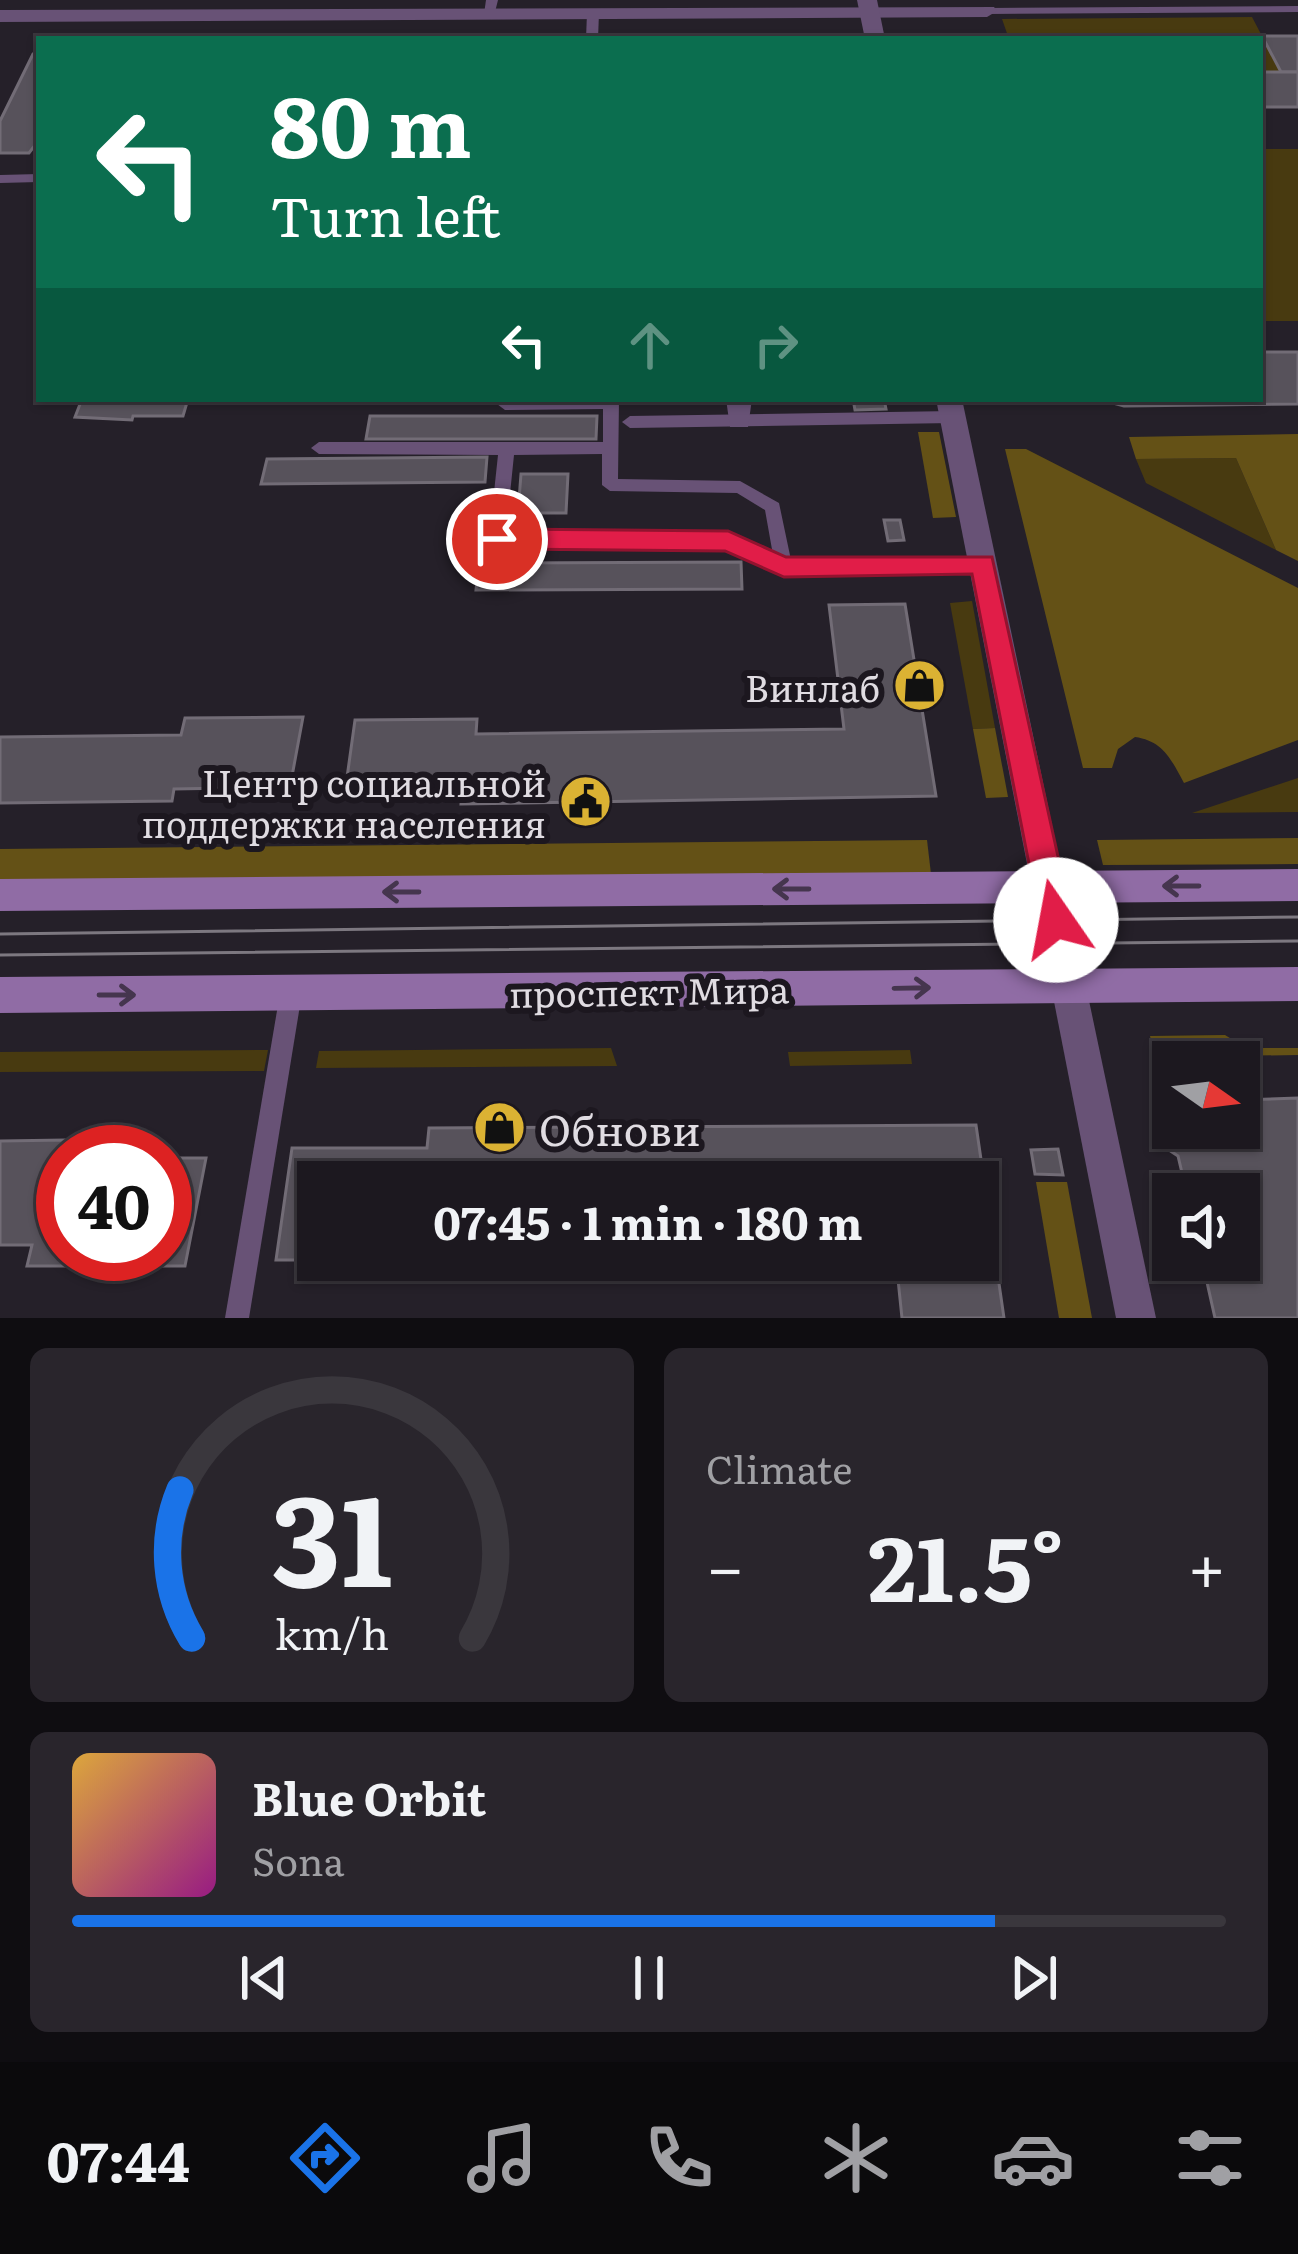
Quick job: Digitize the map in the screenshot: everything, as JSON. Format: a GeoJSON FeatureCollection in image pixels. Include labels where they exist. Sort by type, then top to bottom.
{"type":"FeatureCollection","features":[{"type":"Feature","properties":{"kind":"main road"},"geometry":{"type":"LineString","coordinates":[[0,895],[1298,885]]}},
{"type":"Feature","properties":{"kind":"main road","name":"проспект Мира"},"geometry":{"type":"LineString","coordinates":[[0,995],[1298,984]]}},
{"type":"Feature","properties":{"kind":"street"},"geometry":{"type":"LineString","coordinates":[[868,6],[874,36]]}},
{"type":"Feature","properties":{"kind":"street"},"geometry":{"type":"LineString","coordinates":[[0,38],[6,16],[139,8],[491,7],[593,13],[913,6],[987,11]]}},
{"type":"Feature","properties":{"kind":"street"},"geometry":{"type":"LineString","coordinates":[[951,408],[1136,1318]]}},
{"type":"Feature","properties":{"kind":"lane"},"geometry":{"type":"LineString","coordinates":[[987,11],[1298,9]]}},
{"type":"Feature","properties":{"kind":"lane"},"geometry":{"type":"LineString","coordinates":[[592,36],[593,13]]}},
{"type":"Feature","properties":{"kind":"lane"},"geometry":{"type":"LineString","coordinates":[[0,179],[36,178]]}},
{"type":"Feature","properties":{"kind":"lane"},"geometry":{"type":"LineString","coordinates":[[505,404],[576,402]]}},
{"type":"Feature","properties":{"kind":"lane"},"geometry":{"type":"LineString","coordinates":[[611,402],[610,485],[740,488],[773,507],[784,567]]}},
{"type":"Feature","properties":{"kind":"lane"},"geometry":{"type":"LineString","coordinates":[[630,422],[739,410],[951,408]]}},
{"type":"Feature","properties":{"kind":"lane"},"geometry":{"type":"LineString","coordinates":[[319,448],[611,448]]}},
{"type":"Feature","properties":{"kind":"lane"},"geometry":{"type":"LineString","coordinates":[[507,448],[497,539],[728,542],[784,567],[983,564]]}},
{"type":"Feature","properties":{"kind":"lane"},"geometry":{"type":"LineString","coordinates":[[237,1318],[291,993]]}},
{"type":"Feature","properties":{"kind":"shaded area"},"geometry":{"type":"Polygon","coordinates":[[[1252,17],[1262,36],[1008,36],[1002,19],[1252,17]]]}},
{"type":"Feature","properties":{"kind":"shaded area"},"geometry":{"type":"Polygon","coordinates":[[[1263,38],[1281,72],[1263,72],[1263,38]]]}},
{"type":"Feature","properties":{"kind":"shaded area"},"geometry":{"type":"Polygon","coordinates":[[[1263,149],[1298,149],[1298,321],[1263,321],[1263,149]]]}},
{"type":"Feature","properties":{"kind":"shaded area"},"geometry":{"type":"Polygon","coordinates":[[[918,432],[939,432],[956,517],[933,518],[918,432]]]}},
{"type":"Feature","properties":{"kind":"shaded area"},"geometry":{"type":"Polygon","coordinates":[[[1298,434],[1298,561],[1276,550],[1236,458],[1136,459],[1129,437],[1298,434]]]}},
{"type":"Feature","properties":{"kind":"shaded area"},"geometry":{"type":"Polygon","coordinates":[[[1005,449],[1026,449],[1298,588],[1298,740],[1184,783],[1159,747],[1135,737],[1118,749],[1112,768],[1083,768],[1005,449]]]}},
{"type":"Feature","properties":{"kind":"shaded area"},"geometry":{"type":"Polygon","coordinates":[[[1236,458],[1276,550],[1146,483],[1136,459],[1236,458]]]}},
{"type":"Feature","properties":{"kind":"shaded area"},"geometry":{"type":"Polygon","coordinates":[[[972,601],[995,728],[973,729],[950,603],[972,601]]]}},
{"type":"Feature","properties":{"kind":"shaded area"},"geometry":{"type":"Polygon","coordinates":[[[995,728],[1008,797],[986,798],[973,729],[995,728]]]}},
{"type":"Feature","properties":{"kind":"shaded area"},"geometry":{"type":"Polygon","coordinates":[[[1298,778],[1298,812],[1192,813],[1298,778]]]}},
{"type":"Feature","properties":{"kind":"shaded area"},"geometry":{"type":"Polygon","coordinates":[[[1298,838],[1298,864],[1103,865],[1097,840],[1298,838]]]}},
{"type":"Feature","properties":{"kind":"shaded area"},"geometry":{"type":"Polygon","coordinates":[[[927,840],[931,874],[0,884],[0,849],[927,840]]]}},
{"type":"Feature","properties":{"kind":"shaded area"},"geometry":{"type":"Polygon","coordinates":[[[1225,1035],[1235,1041],[1152,1044],[1150,1036],[1225,1035]]]}},
{"type":"Feature","properties":{"kind":"shaded area"},"geometry":{"type":"Polygon","coordinates":[[[611,1048],[617,1066],[316,1068],[319,1051],[611,1048]]]}},
{"type":"Feature","properties":{"kind":"shaded area"},"geometry":{"type":"Polygon","coordinates":[[[1260,1048],[1298,1048],[1298,1055],[1260,1056],[1260,1048]]]}},
{"type":"Feature","properties":{"kind":"shaded area"},"geometry":{"type":"Polygon","coordinates":[[[268,1050],[264,1071],[0,1072],[0,1052],[268,1050]]]}},
{"type":"Feature","properties":{"kind":"shaded area"},"geometry":{"type":"Polygon","coordinates":[[[910,1050],[912,1064],[790,1066],[788,1052],[910,1050]]]}},
{"type":"Feature","properties":{"kind":"shaded area"},"geometry":{"type":"Polygon","coordinates":[[[1036,1182],[1067,1182],[1092,1318],[1059,1318],[1036,1182]]]}},
{"type":"Feature","properties":{"kind":"building"},"geometry":{"type":"Polygon","coordinates":[[[1263,36],[1298,36],[1298,72],[1281,72],[1263,36]]]}},
{"type":"Feature","properties":{"kind":"building"},"geometry":{"type":"Polygon","coordinates":[[[36,54],[36,144],[29,153],[0,153],[0,121],[36,54]]]}},
{"type":"Feature","properties":{"kind":"building"},"geometry":{"type":"Polygon","coordinates":[[[1263,72],[1298,72],[1298,107],[1263,107],[1263,72]]]}},
{"type":"Feature","properties":{"kind":"building"},"geometry":{"type":"Polygon","coordinates":[[[1263,352],[1298,352],[1298,404],[1124,406],[1109,402],[1263,402],[1263,352]]]}},
{"type":"Feature","properties":{"kind":"building"},"geometry":{"type":"Polygon","coordinates":[[[81,402],[187,402],[183,416],[75,417],[81,402]]]}},
{"type":"Feature","properties":{"kind":"building"},"geometry":{"type":"Polygon","coordinates":[[[854,402],[885,402],[886,409],[855,410],[854,402]]]}},
{"type":"Feature","properties":{"kind":"building"},"geometry":{"type":"Polygon","coordinates":[[[370,416],[597,416],[596,439],[366,439],[370,416]]]}},
{"type":"Feature","properties":{"kind":"building"},"geometry":{"type":"Polygon","coordinates":[[[487,457],[485,482],[261,484],[267,459],[487,457]]]}},
{"type":"Feature","properties":{"kind":"building"},"geometry":{"type":"Polygon","coordinates":[[[521,474],[568,474],[566,513],[518,513],[521,474]]]}},
{"type":"Feature","properties":{"kind":"building"},"geometry":{"type":"Polygon","coordinates":[[[884,520],[900,520],[904,540],[888,541],[884,520]]]}},
{"type":"Feature","properties":{"kind":"building"},"geometry":{"type":"Polygon","coordinates":[[[741,562],[742,589],[476,590],[479,563],[741,562]]]}},
{"type":"Feature","properties":{"kind":"building"},"geometry":{"type":"Polygon","coordinates":[[[905,604],[936,796],[461,804],[462,790],[345,792],[355,720],[477,719],[476,734],[844,729],[829,605],[905,604]]]}},
{"type":"Feature","properties":{"kind":"building"},"geometry":{"type":"Polygon","coordinates":[[[303,717],[290,787],[174,789],[172,801],[0,803],[0,737],[181,735],[185,718],[303,717]]]}},
{"type":"Feature","properties":{"kind":"building"},"geometry":{"type":"Polygon","coordinates":[[[1298,1098],[1298,1318],[1215,1318],[1207,1281],[1260,1281],[1260,1173],[1182,1173],[1178,1156],[1168,1149],[1260,1149],[1260,1099],[1298,1098]]]}},
{"type":"Feature","properties":{"kind":"building"},"geometry":{"type":"Polygon","coordinates":[[[976,1125],[981,1161],[297,1161],[297,1260],[276,1260],[292,1148],[427,1148],[429,1128],[976,1125]]]}},
{"type":"Feature","properties":{"kind":"building"},"geometry":{"type":"Polygon","coordinates":[[[36,1140],[36,1266],[27,1266],[32,1245],[0,1245],[0,1141],[36,1140]]]}},
{"type":"Feature","properties":{"kind":"building"},"geometry":{"type":"Polygon","coordinates":[[[1058,1149],[1063,1175],[1035,1174],[1031,1150],[1058,1149]]]}},
{"type":"Feature","properties":{"kind":"building"},"geometry":{"type":"Polygon","coordinates":[[[192,1158],[206,1158],[192,1230],[192,1158]]]}},
{"type":"Feature","properties":{"kind":"building"},"geometry":{"type":"Polygon","coordinates":[[[898,1281],[999,1281],[1004,1318],[902,1318],[898,1281]]]}},
{"type":"Feature","properties":{"kind":"tram line"},"geometry":{"type":"LineString","coordinates":[[0,934],[1298,917]]}},
{"type":"Feature","properties":{"kind":"tram line"},"geometry":{"type":"LineString","coordinates":[[0,955],[1298,941]]}},
{"type":"Feature","properties":{"kind":"place","name":"Винлаб"},"geometry":{"type":"Point","coordinates":[919,686]}},
{"type":"Feature","properties":{"kind":"place","name":"Центр социальной поддержки населения"},"geometry":{"type":"Point","coordinates":[585,802]}},
{"type":"Feature","properties":{"kind":"place","name":"Обнови"},"geometry":{"type":"Point","coordinates":[500,1128]}},
{"type":"Feature","properties":{"kind":"route"},"geometry":{"type":"LineString","coordinates":[[497,539],[728,542],[784,567],[983,564],[1056,920]]}}]}
